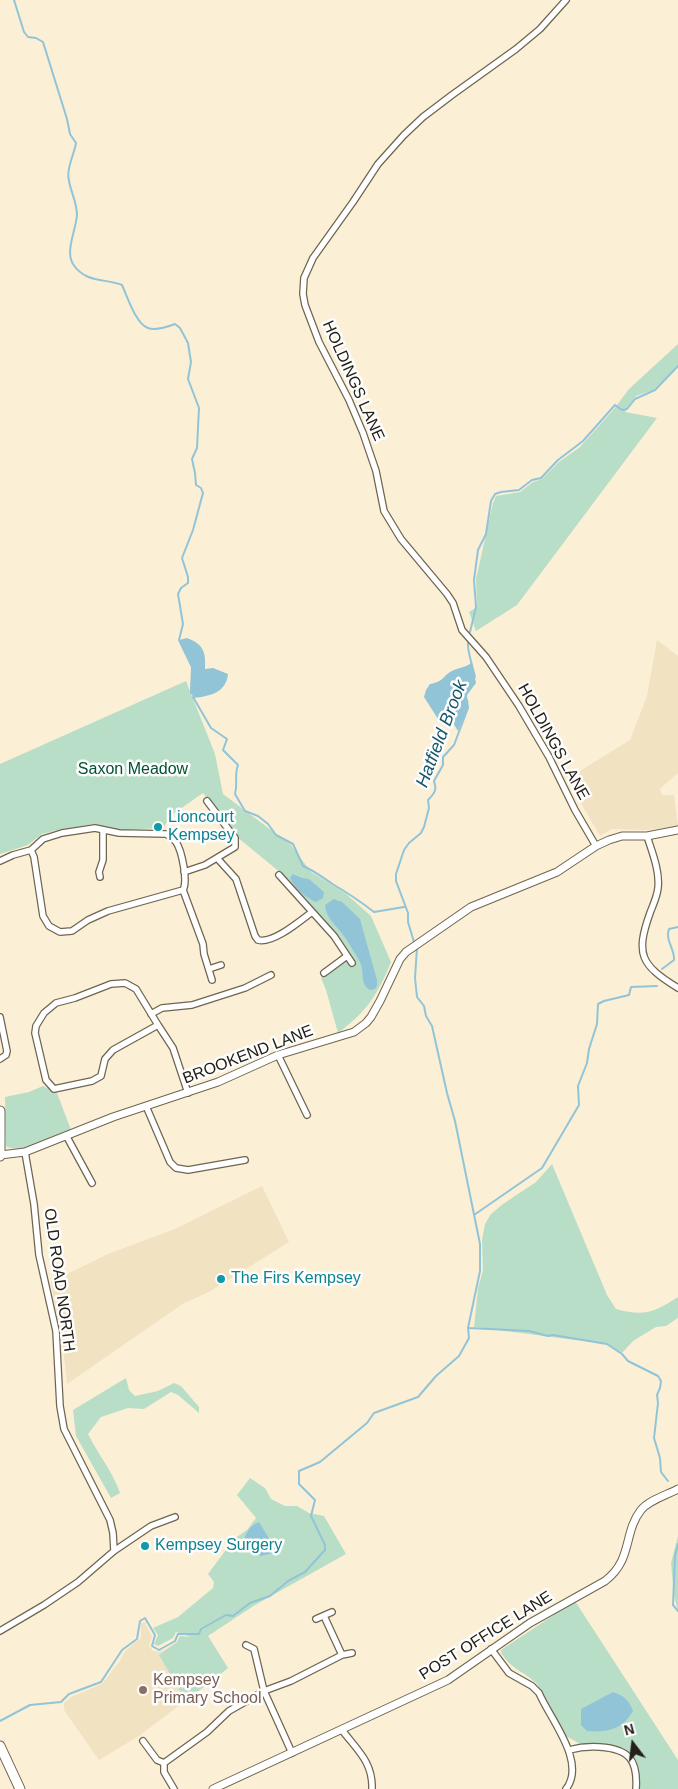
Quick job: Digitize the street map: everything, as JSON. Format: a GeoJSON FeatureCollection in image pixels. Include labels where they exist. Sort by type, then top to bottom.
{"type":"FeatureCollection","features":[{"type":"Feature","properties":{"kind":"main road"},"geometry":{"type":"LineString","coordinates":[[0,1111],[0,1156]]}},
{"type":"Feature","properties":{"kind":"main road"},"geometry":{"type":"LineString","coordinates":[[0,1746],[20,1789]]}},
{"type":"Feature","properties":{"kind":"street","name":"HOLDINGS LANE"},"geometry":{"type":"LineString","coordinates":[[566,0],[540,29],[516,49],[423,117],[387,154],[313,258],[304,278],[302,294],[319,342],[363,432],[376,471],[382,505],[390,522],[401,539],[447,594],[453,603],[462,630],[486,657],[519,706],[549,757],[575,810],[596,846]]}},
{"type":"Feature","properties":{"kind":"street"},"geometry":{"type":"LineString","coordinates":[[184,872],[195,870],[233,850],[235,847],[236,840],[206,801]]}},
{"type":"Feature","properties":{"kind":"street"},"geometry":{"type":"LineString","coordinates":[[0,861],[31,850],[43,839],[53,835],[96,828],[119,833],[166,834],[177,843],[186,885],[183,890],[108,911],[88,920],[72,931],[60,932],[48,926],[43,916],[34,857],[31,850]]}},
{"type":"Feature","properties":{"kind":"street"},"geometry":{"type":"LineString","coordinates":[[100,877],[99,872],[103,860],[103,830]]}},
{"type":"Feature","properties":{"kind":"street","name":"BROOKEND LANE"},"geometry":{"type":"LineString","coordinates":[[0,1156],[26,1152],[113,1117],[218,1082],[278,1055],[357,1030],[366,1023],[380,1001],[400,959],[420,941],[471,907],[557,872],[596,846],[622,836],[647,836],[678,830]]}},
{"type":"Feature","properties":{"kind":"street"},"geometry":{"type":"LineString","coordinates":[[647,836],[658,878],[658,886],[657,895],[642,939],[643,952],[652,970],[678,988]]}},
{"type":"Feature","properties":{"kind":"street"},"geometry":{"type":"LineString","coordinates":[[217,858],[236,879],[258,940],[269,940],[297,924],[312,912]]}},
{"type":"Feature","properties":{"kind":"street"},"geometry":{"type":"LineString","coordinates":[[279,875],[334,936],[352,963]]}},
{"type":"Feature","properties":{"kind":"street"},"geometry":{"type":"LineString","coordinates":[[183,890],[203,944],[212,980]]}},
{"type":"Feature","properties":{"kind":"street"},"geometry":{"type":"LineString","coordinates":[[324,973],[347,956]]}},
{"type":"Feature","properties":{"kind":"street"},"geometry":{"type":"LineString","coordinates":[[208,969],[221,964]]}},
{"type":"Feature","properties":{"kind":"street"},"geometry":{"type":"LineString","coordinates":[[151,1014],[162,1008],[192,1005],[245,988],[271,975]]}},
{"type":"Feature","properties":{"kind":"street"},"geometry":{"type":"LineString","coordinates":[[158,1025],[113,1050],[105,1059],[101,1076],[92,1082],[54,1089],[46,1080],[35,1033],[36,1026],[44,1013],[56,1003],[111,984],[125,983],[136,988],[173,1048],[188,1093]]}},
{"type":"Feature","properties":{"kind":"street"},"geometry":{"type":"LineString","coordinates":[[0,1017],[7,1050],[6,1055],[0,1059]]}},
{"type":"Feature","properties":{"kind":"street"},"geometry":{"type":"LineString","coordinates":[[278,1055],[307,1115]]}},
{"type":"Feature","properties":{"kind":"street"},"geometry":{"type":"LineString","coordinates":[[146,1106],[170,1162],[176,1168],[188,1170],[245,1160]]}},
{"type":"Feature","properties":{"kind":"street"},"geometry":{"type":"LineString","coordinates":[[67,1137],[92,1183]]}},
{"type":"Feature","properties":{"kind":"street","name":"OLD ROAD NORTH"},"geometry":{"type":"LineString","coordinates":[[26,1152],[39,1255],[56,1331],[60,1406],[64,1429],[110,1520],[114,1551]]}},
{"type":"Feature","properties":{"kind":"street","name":"POST OFFICE LANE"},"geometry":{"type":"LineString","coordinates":[[213,1789],[448,1680],[530,1624],[605,1582],[622,1563],[642,1508],[678,1489]]}},
{"type":"Feature","properties":{"kind":"street"},"geometry":{"type":"LineString","coordinates":[[0,1632],[44,1606],[78,1582],[114,1551],[151,1526],[175,1517]]}},
{"type":"Feature","properties":{"kind":"street"},"geometry":{"type":"LineString","coordinates":[[316,1619],[332,1612]]}},
{"type":"Feature","properties":{"kind":"street"},"geometry":{"type":"LineString","coordinates":[[324,1616],[342,1655]]}},
{"type":"Feature","properties":{"kind":"street"},"geometry":{"type":"LineString","coordinates":[[246,1645],[254,1649],[264,1691],[292,1753]]}},
{"type":"Feature","properties":{"kind":"street"},"geometry":{"type":"LineString","coordinates":[[491,1649],[509,1673],[536,1689],[568,1750],[573,1773],[566,1789]]}},
{"type":"Feature","properties":{"kind":"street"},"geometry":{"type":"LineString","coordinates":[[164,1763],[207,1732],[229,1711],[264,1691],[291,1681],[342,1655],[352,1653]]}},
{"type":"Feature","properties":{"kind":"street"},"geometry":{"type":"LineString","coordinates":[[342,1730],[369,1765],[372,1789]]}},
{"type":"Feature","properties":{"kind":"street"},"geometry":{"type":"LineString","coordinates":[[143,1741],[157,1760],[164,1763]]}},
{"type":"Feature","properties":{"kind":"street"},"geometry":{"type":"LineString","coordinates":[[568,1750],[586,1746],[620,1750],[631,1760],[635,1773],[636,1789]]}},
{"type":"Feature","properties":{"kind":"street"},"geometry":{"type":"LineString","coordinates":[[164,1763],[164,1772],[174,1789]]}},
{"type":"Feature","properties":{"kind":"shaded area"},"geometry":{"type":"Polygon","coordinates":[[[657,640],[678,656],[678,773],[660,789],[662,795],[674,795],[678,826],[647,830],[612,829],[600,836],[567,779],[630,740],[647,696],[657,640]]]}},
{"type":"Feature","properties":{"kind":"shaded area"},"geometry":{"type":"Polygon","coordinates":[[[262,1186],[289,1242],[209,1292],[184,1303],[67,1384],[51,1282],[108,1254],[175,1229],[262,1186]]]}},
{"type":"Feature","properties":{"kind":"shaded area","name":"Kempsey Primary School"},"geometry":{"type":"Polygon","coordinates":[[[145,1622],[152,1637],[149,1646],[153,1651],[164,1650],[177,1642],[180,1636],[195,1638],[228,1668],[139,1736],[99,1760],[64,1710],[64,1703],[71,1697],[102,1684],[120,1661],[125,1651],[141,1638],[141,1623],[145,1622]]]}},
{"type":"Feature","properties":{"kind":"green space"},"geometry":{"type":"Polygon","coordinates":[[[678,344],[678,367],[653,390],[636,396],[625,412],[657,418],[517,605],[476,631],[469,612],[477,607],[476,579],[496,496],[520,492],[533,482],[542,479],[559,462],[580,447],[629,389],[678,344]]]}},
{"type":"Feature","properties":{"kind":"green space","name":"Saxon Meadow"},"geometry":{"type":"Polygon","coordinates":[[[186,681],[215,754],[223,794],[291,845],[311,872],[345,893],[371,916],[391,962],[376,994],[364,1010],[338,1033],[321,978],[350,958],[335,934],[307,900],[281,873],[237,837],[203,793],[173,814],[163,828],[119,830],[94,824],[62,829],[42,834],[28,845],[0,854],[0,764],[186,681]]]}},
{"type":"Feature","properties":{"kind":"green space"},"geometry":{"type":"Polygon","coordinates":[[[43,1086],[57,1093],[71,1130],[29,1147],[20,1149],[6,1146],[5,1097],[29,1092],[43,1086]]]}},
{"type":"Feature","properties":{"kind":"green space"},"geometry":{"type":"Polygon","coordinates":[[[552,1164],[607,1295],[616,1309],[634,1313],[649,1312],[678,1297],[678,1318],[666,1326],[656,1327],[633,1341],[622,1353],[607,1344],[474,1327],[478,1288],[483,1270],[482,1240],[485,1224],[491,1214],[536,1182],[552,1164]]]}},
{"type":"Feature","properties":{"kind":"green space"},"geometry":{"type":"Polygon","coordinates":[[[126,1378],[129,1390],[135,1396],[158,1391],[174,1383],[181,1386],[199,1407],[199,1413],[178,1395],[171,1392],[144,1409],[128,1408],[101,1417],[88,1434],[120,1493],[111,1498],[76,1436],[73,1410],[126,1378]]]}},
{"type":"Feature","properties":{"kind":"green space"},"geometry":{"type":"Polygon","coordinates":[[[250,1478],[265,1488],[271,1499],[285,1506],[297,1506],[309,1513],[324,1516],[346,1554],[255,1605],[208,1636],[228,1668],[186,1701],[159,1655],[177,1642],[180,1636],[191,1637],[176,1632],[173,1638],[158,1646],[154,1644],[158,1635],[153,1628],[178,1617],[213,1588],[214,1582],[208,1574],[234,1539],[247,1530],[256,1518],[237,1495],[250,1478]]]}},
{"type":"Feature","properties":{"kind":"green space"},"geometry":{"type":"Polygon","coordinates":[[[678,1536],[678,1611],[674,1596],[671,1563],[678,1536]]]}},
{"type":"Feature","properties":{"kind":"green space"},"geometry":{"type":"Polygon","coordinates":[[[575,1601],[678,1760],[678,1789],[638,1789],[637,1767],[631,1755],[624,1748],[619,1746],[580,1744],[566,1736],[537,1684],[510,1664],[501,1653],[501,1650],[575,1601]]]}},
{"type":"Feature","properties":{"kind":"water"},"geometry":{"type":"Polygon","coordinates":[[[187,638],[197,643],[203,650],[205,669],[213,668],[228,674],[224,685],[216,692],[194,698],[190,692],[192,667],[179,640],[187,638]]]}},
{"type":"Feature","properties":{"kind":"water"},"geometry":{"type":"Polygon","coordinates":[[[472,662],[476,683],[467,695],[468,708],[458,731],[453,723],[438,719],[424,697],[430,684],[441,680],[450,672],[472,662]]]}},
{"type":"Feature","properties":{"kind":"water"},"geometry":{"type":"Polygon","coordinates":[[[293,874],[309,879],[324,892],[323,898],[316,902],[305,896],[292,882],[290,878],[293,874]]]}},
{"type":"Feature","properties":{"kind":"water"},"geometry":{"type":"Polygon","coordinates":[[[334,899],[342,902],[360,919],[377,980],[375,989],[370,990],[364,984],[360,962],[327,913],[325,905],[334,899]]]}},
{"type":"Feature","properties":{"kind":"water"},"geometry":{"type":"Polygon","coordinates":[[[259,1522],[277,1552],[261,1556],[256,1554],[255,1549],[259,1546],[257,1541],[244,1543],[248,1531],[259,1522]]]}},
{"type":"Feature","properties":{"kind":"water"},"geometry":{"type":"Polygon","coordinates":[[[613,1692],[623,1697],[630,1704],[633,1711],[629,1717],[614,1729],[587,1731],[581,1725],[581,1709],[613,1692]]]}},
{"type":"Feature","properties":{"kind":"waterway"},"geometry":{"type":"LineString","coordinates":[[14,0],[24,32],[28,37],[36,38],[43,42],[70,134],[76,143],[68,176],[77,215],[70,247],[73,264],[90,278],[122,285],[132,309],[144,325],[154,329],[175,324],[180,328],[188,343],[191,362],[188,379],[199,408],[197,448],[192,459],[196,485],[201,488],[203,493],[193,530],[182,558],[188,583],[181,588],[178,594],[183,624],[179,640],[192,667],[191,693]]}},
{"type":"Feature","properties":{"kind":"waterway","name":"Hatfield Brook"},"geometry":{"type":"LineString","coordinates":[[470,632],[476,607],[474,580],[478,550],[486,534],[491,501],[495,494],[519,490],[532,480],[541,478],[558,460],[583,441],[615,405],[622,410],[627,409],[635,399],[655,390],[678,366]]}},
{"type":"Feature","properties":{"kind":"waterway","name":"Hatfield Brook"},"geometry":{"type":"LineString","coordinates":[[468,643],[475,677]]}},
{"type":"Feature","properties":{"kind":"waterway"},"geometry":{"type":"LineString","coordinates":[[193,697],[211,728],[227,739],[223,750],[238,765],[235,794],[245,811],[258,816],[268,824],[276,835],[293,844],[303,866],[349,894],[374,912],[404,907]]}},
{"type":"Feature","properties":{"kind":"waterway","name":"Hatfield Brook"},"geometry":{"type":"LineString","coordinates":[[414,942],[408,922],[408,913],[396,881],[396,874],[404,850],[421,833],[424,827],[429,808],[428,800],[435,789],[434,781],[443,765],[443,757],[454,745],[468,708],[467,700]]}},
{"type":"Feature","properties":{"kind":"waterway","name":"Hatfield Brook"},"geometry":{"type":"LineString","coordinates":[[662,969],[674,960],[668,933],[669,929],[678,927]]}},
{"type":"Feature","properties":{"kind":"waterway","name":"Hatfield Brook"},"geometry":{"type":"LineString","coordinates":[[0,1721],[30,1705],[61,1702],[69,1694],[101,1682],[122,1650],[137,1639],[140,1621],[145,1618],[155,1635],[152,1646],[159,1650],[175,1641],[178,1634],[199,1634],[201,1629],[226,1615],[233,1616],[250,1603],[270,1596],[288,1581],[305,1572],[325,1550],[325,1545],[311,1516],[315,1500],[299,1484],[299,1471],[320,1462],[367,1423],[374,1413],[418,1397],[436,1376],[459,1356],[469,1338],[468,1328],[480,1271],[480,1244],[455,1121],[432,1026],[426,1016],[424,1006],[417,997],[415,978],[417,948]]}},
{"type":"Feature","properties":{"kind":"waterway","name":"Hatfield Brook"},"geometry":{"type":"LineString","coordinates":[[474,1215],[542,1168],[579,1105],[578,1086],[587,1063],[589,1049],[597,1024],[598,1004],[629,995],[631,987],[657,986]]}},
{"type":"Feature","properties":{"kind":"waterway"},"geometry":{"type":"LineString","coordinates":[[469,1328],[529,1331],[548,1336],[553,1335],[607,1344],[622,1354],[628,1361],[658,1376],[661,1381],[657,1395],[658,1403],[654,1438],[660,1458],[661,1472],[668,1481]]}},
{"type":"Feature","properties":{"kind":"waterway"},"geometry":{"type":"LineString","coordinates":[[678,1544],[675,1556],[673,1605],[678,1611]]}},
{"type":"Feature","properties":{"kind":"place","name":"Lioncourt Kempsey"},"geometry":{"type":"Point","coordinates":[158,827]}},
{"type":"Feature","properties":{"kind":"place","name":"The Firs Kempsey"},"geometry":{"type":"Point","coordinates":[221,1279]}},
{"type":"Feature","properties":{"kind":"place","name":"Kempsey Surgery"},"geometry":{"type":"Point","coordinates":[145,1546]}},
{"type":"Feature","properties":{"kind":"place","name":"Kempsey Primary School"},"geometry":{"type":"Point","coordinates":[143,1690]}}]}
